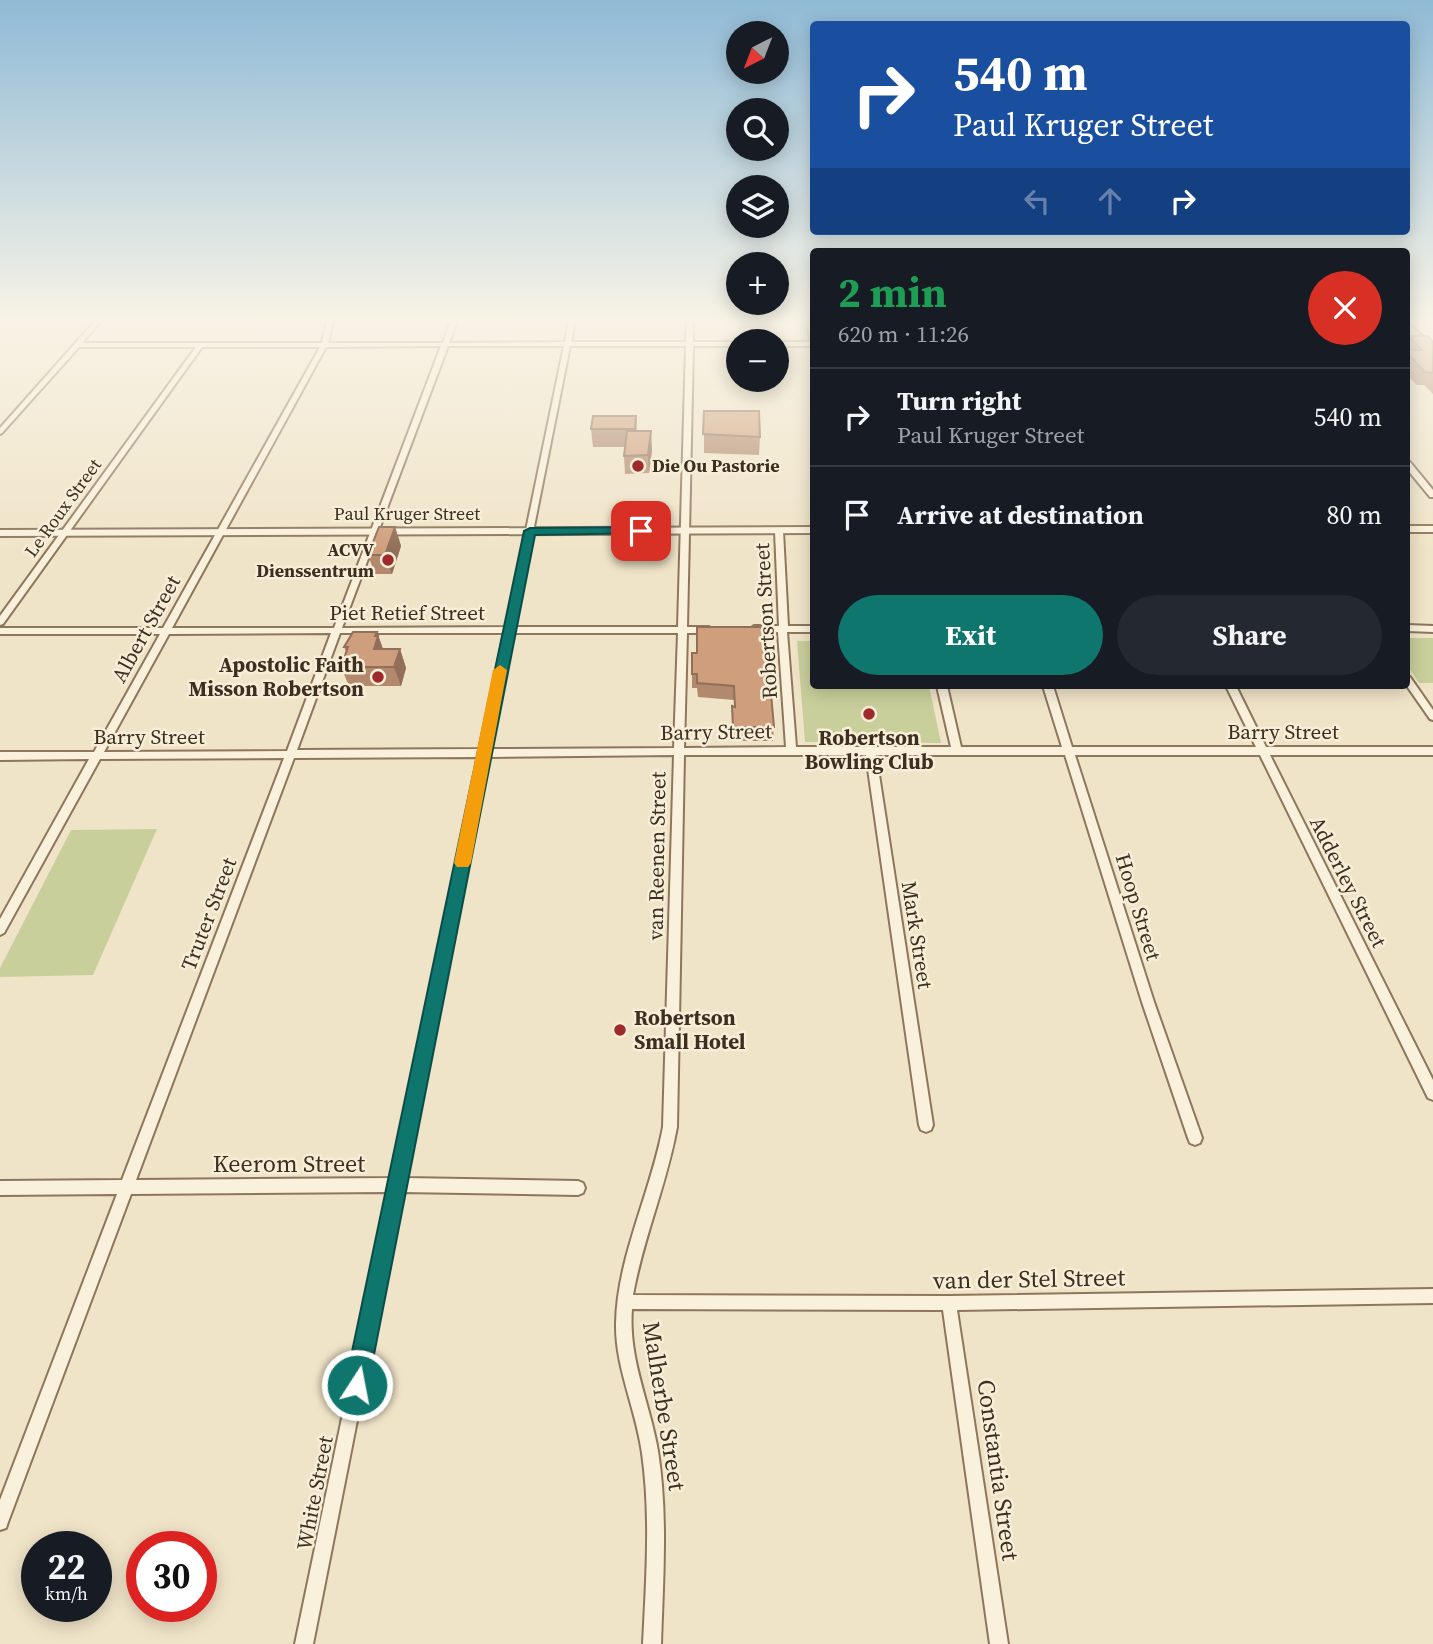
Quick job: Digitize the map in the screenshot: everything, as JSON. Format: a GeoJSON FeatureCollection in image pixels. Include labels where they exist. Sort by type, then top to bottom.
{"type":"FeatureCollection","features":[{"type":"Feature","properties":{"kind":"street"},"geometry":{"type":"LineString","coordinates":[[0,432],[31,398]]}},
{"type":"Feature","properties":{"kind":"street","name":"Le Roux Street"},"geometry":{"type":"LineString","coordinates":[[0,622],[162,398]]}},
{"type":"Feature","properties":{"kind":"street","name":"Albert Street"},"geometry":{"type":"LineString","coordinates":[[0,930],[294,398]]}},
{"type":"Feature","properties":{"kind":"street","name":"Truter Street"},"geometry":{"type":"LineString","coordinates":[[0,1522],[425,398]]}},
{"type":"Feature","properties":{"kind":"street","name":"White Street"},"geometry":{"type":"LineString","coordinates":[[304,1644],[556,398]]}},
{"type":"Feature","properties":{"kind":"street","name":"van Reenen Street"},"geometry":{"type":"LineString","coordinates":[[626,1303],[636,1239],[666,1157],[670,1127],[688,398]]}},
{"type":"Feature","properties":{"kind":"street"},"geometry":{"type":"LineString","coordinates":[[1410,468],[1433,495]]}},
{"type":"Feature","properties":{"kind":"street"},"geometry":{"type":"LineString","coordinates":[[1410,529],[1433,529]]}},
{"type":"Feature","properties":{"kind":"street","name":"Paul Kruger Street"},"geometry":{"type":"LineString","coordinates":[[0,533],[810,530]]}},
{"type":"Feature","properties":{"kind":"street","name":"Robertson Street"},"geometry":{"type":"LineString","coordinates":[[779,531],[791,751]]}},
{"type":"Feature","properties":{"kind":"street"},"geometry":{"type":"LineString","coordinates":[[1410,628],[1433,629]]}},
{"type":"Feature","properties":{"kind":"street","name":"Piet Retief Street"},"geometry":{"type":"LineString","coordinates":[[0,631],[719,629]]}},
{"type":"Feature","properties":{"kind":"street"},"geometry":{"type":"LineString","coordinates":[[745,629],[810,629]]}},
{"type":"Feature","properties":{"kind":"street"},"geometry":{"type":"LineString","coordinates":[[1410,683],[1433,717]]}},
{"type":"Feature","properties":{"kind":"street"},"geometry":{"type":"LineString","coordinates":[[943,689],[957,751]]}},
{"type":"Feature","properties":{"kind":"street","name":"Hoop Street"},"geometry":{"type":"LineString","coordinates":[[1049,689],[1148,1002],[1195,1138]]}},
{"type":"Feature","properties":{"kind":"street","name":"Adderley Street"},"geometry":{"type":"LineString","coordinates":[[1232,689],[1433,1094]]}},
{"type":"Feature","properties":{"kind":"street","name":"Barry Street"},"geometry":{"type":"LineString","coordinates":[[0,756],[791,751],[1433,751]]}},
{"type":"Feature","properties":{"kind":"street","name":"Mark Street"},"geometry":{"type":"LineString","coordinates":[[871,752],[926,1125]]}},
{"type":"Feature","properties":{"kind":"street","name":"Keerom Street"},"geometry":{"type":"LineString","coordinates":[[0,1188],[578,1188]]}},
{"type":"Feature","properties":{"kind":"street","name":"van der Stel Street"},"geometry":{"type":"LineString","coordinates":[[626,1303],[949,1303],[1433,1296]]}},
{"type":"Feature","properties":{"kind":"street","name":"Malherbe Street"},"geometry":{"type":"LineString","coordinates":[[626,1303],[625,1346],[649,1448],[656,1503],[652,1644]]}},
{"type":"Feature","properties":{"kind":"street","name":"Constantia Street"},"geometry":{"type":"LineString","coordinates":[[949,1303],[999,1644]]}},
{"type":"Feature","properties":{"kind":"green space"},"geometry":{"type":"Polygon","coordinates":[[[1410,638],[1433,638],[1433,683],[1419,683],[1410,670],[1410,638]]]}},
{"type":"Feature","properties":{"kind":"green space","name":"Robertson Bowling Club"},"geometry":{"type":"Polygon","coordinates":[[[797,641],[810,641],[810,689],[930,689],[941,743],[805,742],[797,641]]]}},
{"type":"Feature","properties":{"kind":"green space"},"geometry":{"type":"Polygon","coordinates":[[[157,829],[93,975],[0,977],[0,968],[71,830],[157,829]]]}},
{"type":"Feature","properties":{"kind":"building"},"geometry":{"type":"Polygon","coordinates":[[[704,411],[759,411],[760,437],[703,434],[704,411]]]}},
{"type":"Feature","properties":{"kind":"building"},"geometry":{"type":"Polygon","coordinates":[[[593,416],[636,416],[635,429],[591,429],[593,416]]]}},
{"type":"Feature","properties":{"kind":"building"},"geometry":{"type":"Polygon","coordinates":[[[627,431],[651,431],[648,455],[624,456],[627,431]]]}},
{"type":"Feature","properties":{"kind":"building"},"geometry":{"type":"Polygon","coordinates":[[[379,527],[395,527],[385,555],[368,555],[379,527]]]}},
{"type":"Feature","properties":{"kind":"building"},"geometry":{"type":"Polygon","coordinates":[[[697,627],[765,627],[774,727],[733,727],[734,686],[697,683],[697,674],[692,674],[692,653],[697,653],[697,627]]]}},
{"type":"Feature","properties":{"kind":"building"},"geometry":{"type":"Polygon","coordinates":[[[353,632],[377,632],[374,649],[400,649],[394,667],[341,667],[348,647],[344,647],[353,632]]]}},
{"type":"Feature","properties":{"kind":"slow traffic"},"geometry":{"type":"LineString","coordinates":[[462,863],[500,670]]}},
{"type":"Feature","properties":{"kind":"place","name":"Die Ou Pastorie"},"geometry":{"type":"Point","coordinates":[638,466]}},
{"type":"Feature","properties":{"kind":"place","name":"ACVV Dienssentrum"},"geometry":{"type":"Point","coordinates":[388,560]}},
{"type":"Feature","properties":{"kind":"place","name":"Apostolic Faith Misson Robertson"},"geometry":{"type":"Point","coordinates":[378,677]}},
{"type":"Feature","properties":{"kind":"place","name":"Robertson Bowling Club"},"geometry":{"type":"Point","coordinates":[869,714]}},
{"type":"Feature","properties":{"kind":"place","name":"Robertson Small Hotel"},"geometry":{"type":"Point","coordinates":[620,1030]}},
{"type":"Feature","properties":{"kind":"route"},"geometry":{"type":"LineString","coordinates":[[357,1385],[530,531],[641,531]]}}]}
